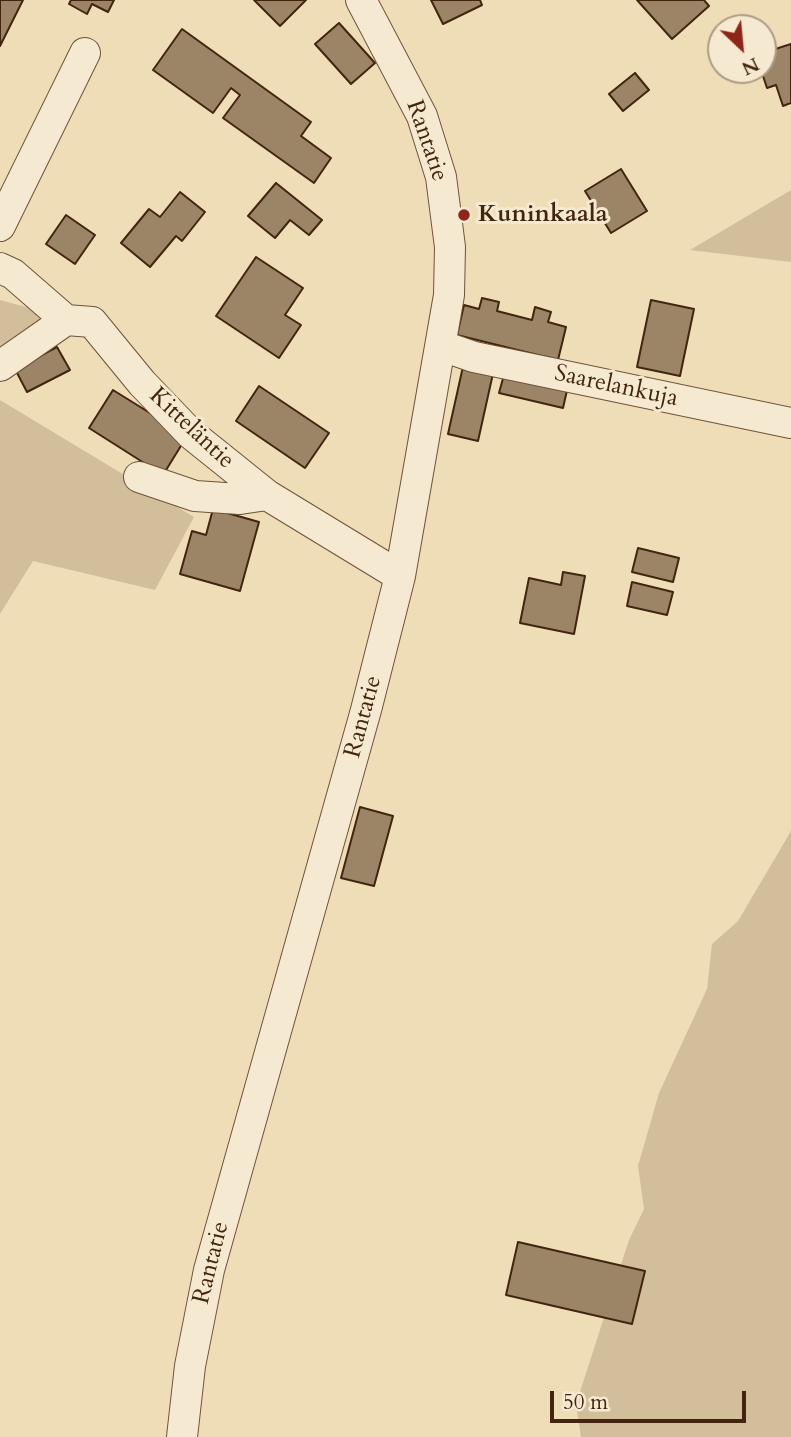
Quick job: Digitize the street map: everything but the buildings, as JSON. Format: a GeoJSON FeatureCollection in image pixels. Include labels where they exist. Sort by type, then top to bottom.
{"type":"FeatureCollection","features":[{"type":"Feature","properties":{"kind":"street","name":"Rantatie"},"geometry":{"type":"LineString","coordinates":[[182,1437],[190,1366],[209,1270],[366,710],[400,576],[442,346],[451,269],[441,177],[422,116],[361,0]]}},
{"type":"Feature","properties":{"kind":"street"},"geometry":{"type":"LineString","coordinates":[[0,226],[85,52]]}},
{"type":"Feature","properties":{"kind":"street","name":"Kitteläntie"},"geometry":{"type":"LineString","coordinates":[[0,268],[13,275],[66,320],[92,322],[142,383],[191,434],[267,495],[400,576]]}},
{"type":"Feature","properties":{"kind":"street"},"geometry":{"type":"LineString","coordinates":[[0,366],[66,320]]}},
{"type":"Feature","properties":{"kind":"street","name":"Saarelankuja"},"geometry":{"type":"LineString","coordinates":[[442,346],[474,356],[791,423]]}},
{"type":"Feature","properties":{"kind":"street"},"geometry":{"type":"LineString","coordinates":[[139,477],[195,496],[240,499],[267,495]]}},
{"type":"Feature","properties":{"kind":"shaded area"},"geometry":{"type":"Polygon","coordinates":[[[791,190],[791,262],[690,250],[791,190]]]}},
{"type":"Feature","properties":{"kind":"shaded area"},"geometry":{"type":"Polygon","coordinates":[[[0,300],[48,313],[0,372],[0,300]]]}},
{"type":"Feature","properties":{"kind":"shaded area"},"geometry":{"type":"Polygon","coordinates":[[[0,400],[194,517],[155,590],[33,561],[0,614],[0,400]]]}},
{"type":"Feature","properties":{"kind":"shaded area"},"geometry":{"type":"Polygon","coordinates":[[[791,831],[791,1437],[581,1437],[576,1404],[629,1240],[644,1209],[638,1166],[659,1093],[707,989],[712,944],[738,921],[791,831]]]}},
{"type":"Feature","properties":{"kind":"place","name":"Kuninkaala"},"geometry":{"type":"Point","coordinates":[464,215]}}]}
